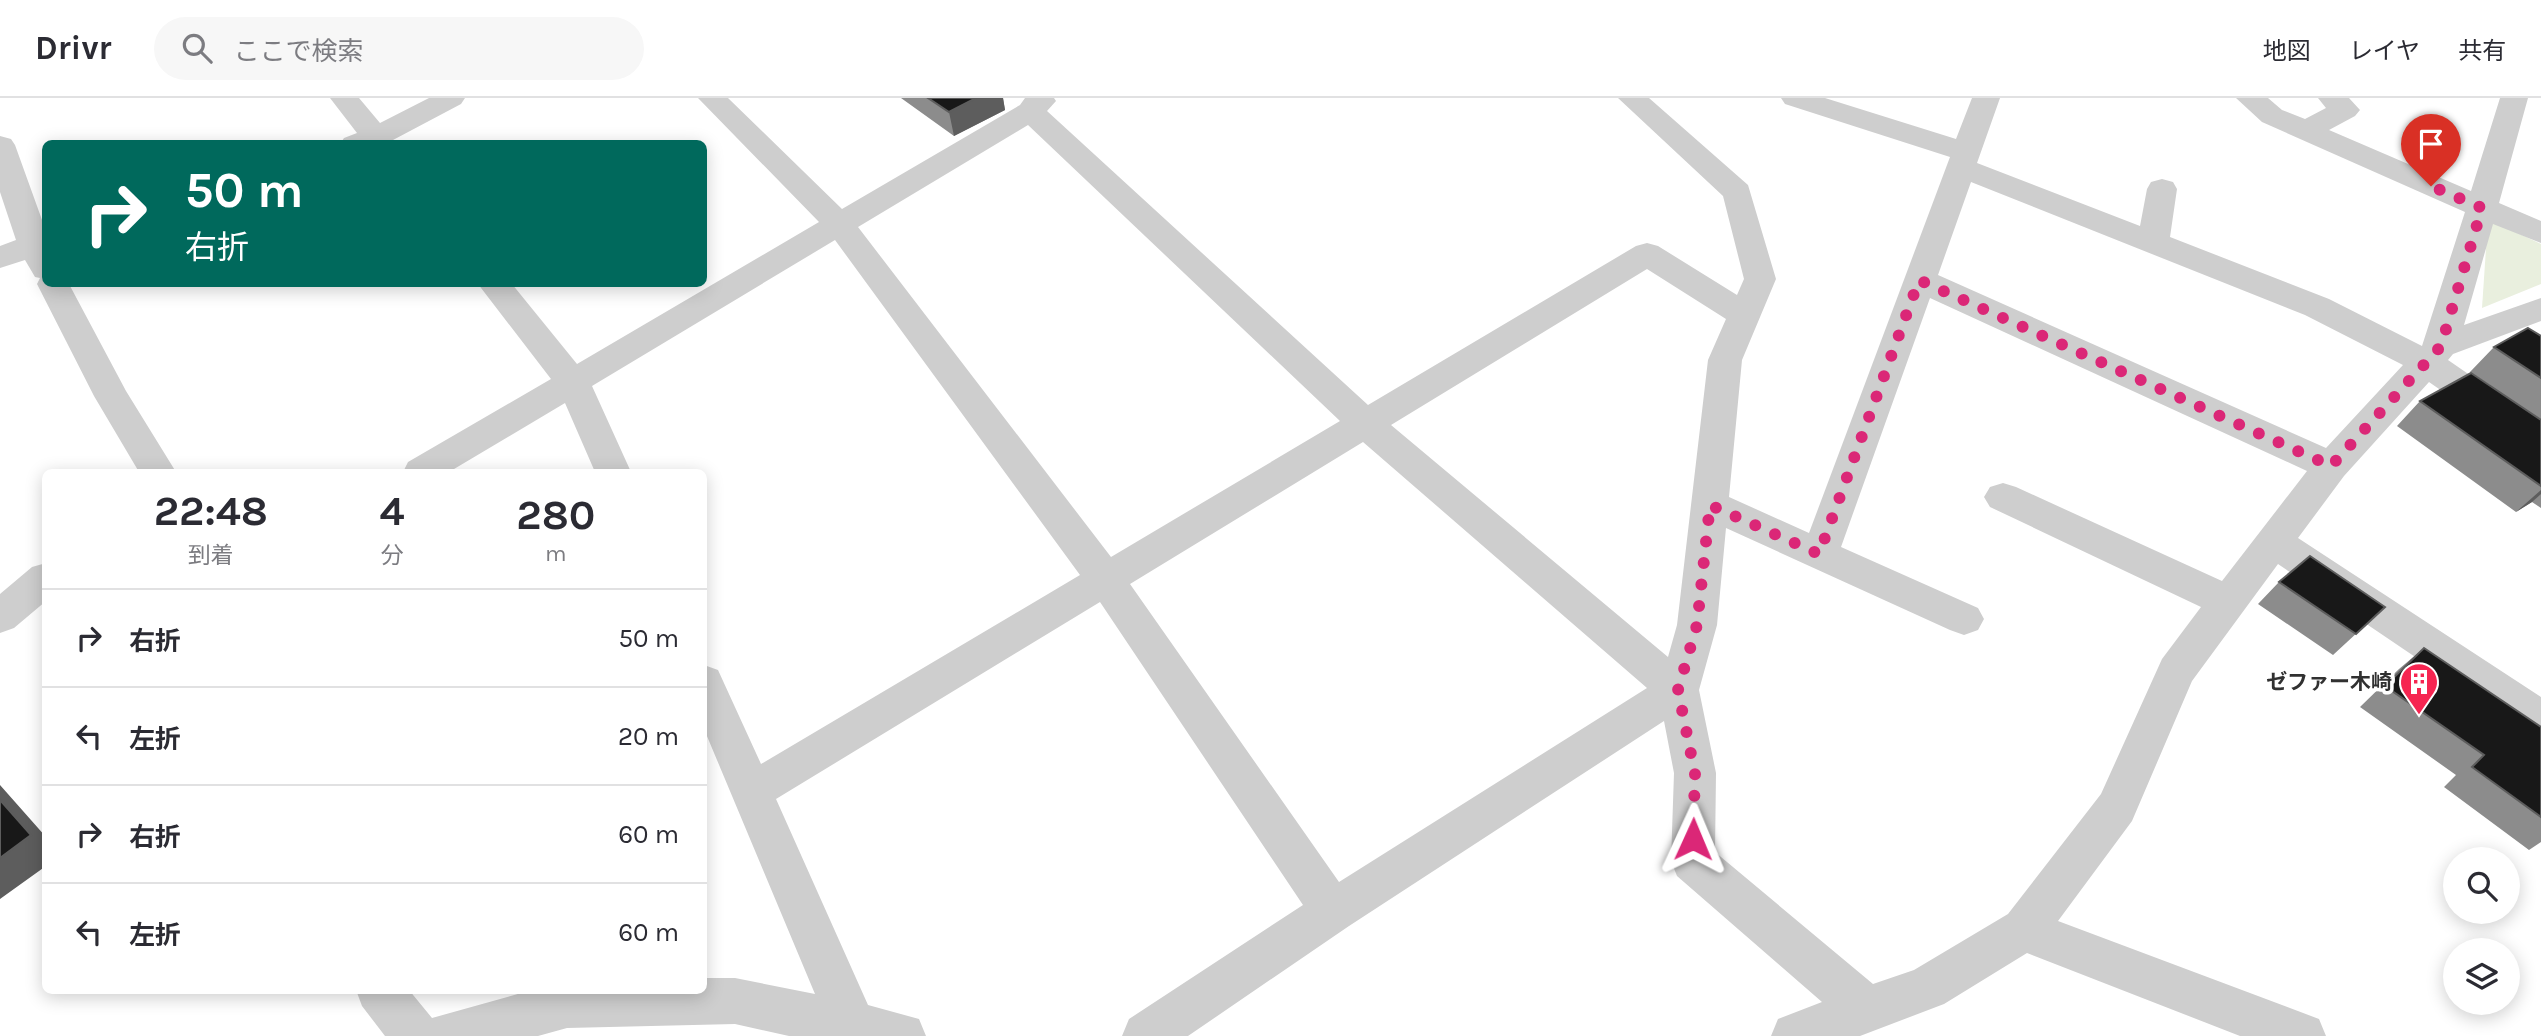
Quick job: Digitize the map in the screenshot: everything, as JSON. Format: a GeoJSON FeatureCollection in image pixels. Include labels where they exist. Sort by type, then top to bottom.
{"type":"FeatureCollection","features":[{"type":"Feature","properties":{"kind":"street"},"geometry":{"type":"LineString","coordinates":[[344,98],[370,140]]}},
{"type":"Feature","properties":{"kind":"street"},"geometry":{"type":"LineString","coordinates":[[373,140],[451,98]]}},
{"type":"Feature","properties":{"kind":"street"},"geometry":{"type":"LineString","coordinates":[[712,98],[841,226],[1107,581],[1333,911]]}},
{"type":"Feature","properties":{"kind":"street"},"geometry":{"type":"LineString","coordinates":[[1632,98],[1737,192],[1760,279],[1725,360],[1697,625],[1678,690],[1695,774],[1693,861],[1867,1010]]}},
{"type":"Feature","properties":{"kind":"street"},"geometry":{"type":"LineString","coordinates":[[1795,98],[1963,159],[2153,243],[2433,354],[2541,442]]}},
{"type":"Feature","properties":{"kind":"street"},"geometry":{"type":"LineString","coordinates":[[1819,554],[1986,98]]}},
{"type":"Feature","properties":{"kind":"street"},"geometry":{"type":"LineString","coordinates":[[2250,98],[2272,116],[2541,233]]}},
{"type":"Feature","properties":{"kind":"street"},"geometry":{"type":"LineString","coordinates":[[2305,131],[2345,110],[2332,98]]}},
{"type":"Feature","properties":{"kind":"street"},"geometry":{"type":"LineString","coordinates":[[1795,1036],[1927,988],[2024,930],[2117,807],[2176,671],[2331,466],[2433,354],[2482,208],[2514,98]]}},
{"type":"Feature","properties":{"kind":"street"},"geometry":{"type":"LineString","coordinates":[[426,469],[841,226],[1035,104],[1365,423],[1678,690]]}},
{"type":"Feature","properties":{"kind":"street"},"geometry":{"type":"LineString","coordinates":[[0,145],[41,251],[0,257]]}},
{"type":"Feature","properties":{"kind":"street"},"geometry":{"type":"LineString","coordinates":[[2153,243],[2162,189]]}},
{"type":"Feature","properties":{"kind":"street"},"geometry":{"type":"LineString","coordinates":[[751,792],[1107,581],[1647,254],[1745,315]]}},
{"type":"Feature","properties":{"kind":"street"},"geometry":{"type":"LineString","coordinates":[[1919,280],[2331,466]]}},
{"type":"Feature","properties":{"kind":"street"},"geometry":{"type":"LineString","coordinates":[[55,287],[111,396],[156,469]]}},
{"type":"Feature","properties":{"kind":"street"},"geometry":{"type":"LineString","coordinates":[[496,287],[574,384],[612,469]]}},
{"type":"Feature","properties":{"kind":"street"},"geometry":{"type":"LineString","coordinates":[[2433,354],[2541,309]]}},
{"type":"Feature","properties":{"kind":"street"},"geometry":{"type":"LineString","coordinates":[[2003,497],[2228,602]]}},
{"type":"Feature","properties":{"kind":"street"},"geometry":{"type":"LineString","coordinates":[[1710,505],[1964,619]]}},
{"type":"Feature","properties":{"kind":"street"},"geometry":{"type":"LineString","coordinates":[[2274,542],[2541,719]]}},
{"type":"Feature","properties":{"kind":"street"},"geometry":{"type":"LineString","coordinates":[[0,617],[42,581]]}},
{"type":"Feature","properties":{"kind":"street"},"geometry":{"type":"LineString","coordinates":[[707,689],[852,1025]]}},
{"type":"Feature","properties":{"kind":"street"},"geometry":{"type":"LineString","coordinates":[[1146,1036],[1333,911],[1678,690]]}},
{"type":"Feature","properties":{"kind":"street"},"geometry":{"type":"LineString","coordinates":[[2024,930],[2302,1036]]}},
{"type":"Feature","properties":{"kind":"street"},"geometry":{"type":"LineString","coordinates":[[382,994],[415,1036]]}},
{"type":"Feature","properties":{"kind":"street"},"geometry":{"type":"LineString","coordinates":[[447,1036],[566,1006],[735,1001],[902,1036]]}},
{"type":"Feature","properties":{"kind":"green space"},"geometry":{"type":"Polygon","coordinates":[[[2488,219],[2541,244],[2541,284],[2482,308],[2488,219]]]}},
{"type":"Feature","properties":{"kind":"building"},"geometry":{"type":"Polygon","coordinates":[[[928,98],[976,98],[949,112],[928,98]]]}},
{"type":"Feature","properties":{"kind":"building"},"geometry":{"type":"Polygon","coordinates":[[[2528,328],[2541,336],[2541,378],[2494,347],[2528,328]]]}},
{"type":"Feature","properties":{"kind":"building"},"geometry":{"type":"Polygon","coordinates":[[[2471,373],[2541,420],[2541,486],[2420,401],[2471,373]]]}},
{"type":"Feature","properties":{"kind":"building"},"geometry":{"type":"Polygon","coordinates":[[[2310,556],[2385,607],[2356,634],[2279,582],[2310,556]]]}},
{"type":"Feature","properties":{"kind":"building"},"geometry":{"type":"Polygon","coordinates":[[[2424,648],[2541,727],[2541,817],[2472,767],[2484,755],[2385,686],[2424,648]]]}},
{"type":"Feature","properties":{"kind":"building"},"geometry":{"type":"Polygon","coordinates":[[[0,800],[31,835],[0,858],[0,800]]]}},
{"type":"Feature","properties":{"kind":"place","name":"ゼファー木崎"},"geometry":{"type":"Point","coordinates":[2419,716]}},
{"type":"Feature","properties":{"kind":"route"},"geometry":{"type":"LineString","coordinates":[[1693,839],[1695,774],[1678,690],[1697,625],[1710,505],[1819,554],[1919,280],[2331,466],[2441,346],[2482,208],[2431,186]]}}]}
